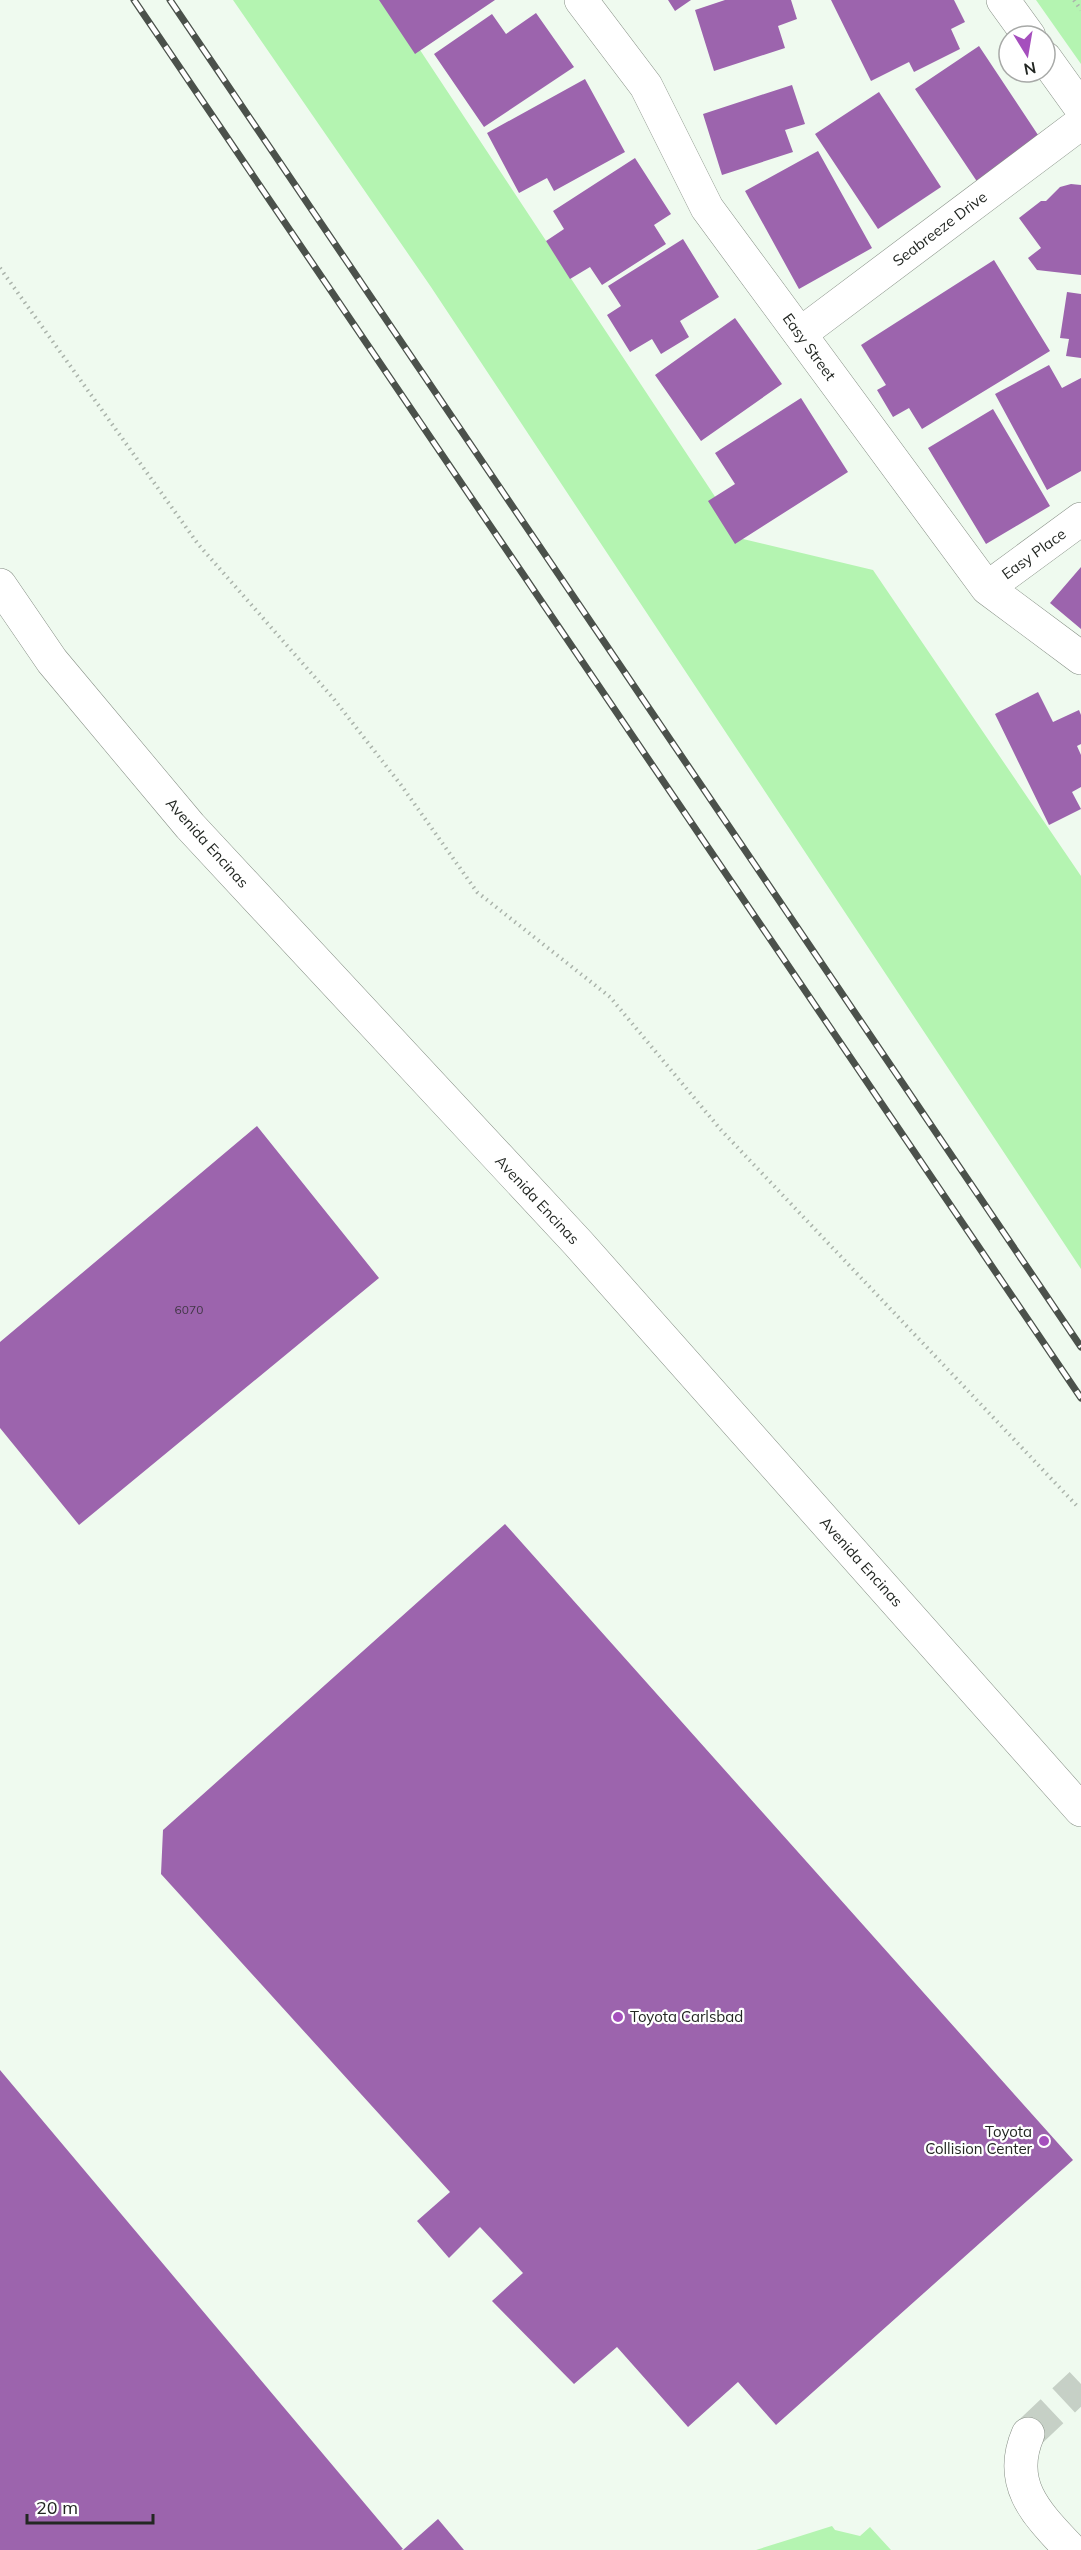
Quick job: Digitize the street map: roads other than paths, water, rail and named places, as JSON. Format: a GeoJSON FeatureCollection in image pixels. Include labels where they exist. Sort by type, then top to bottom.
{"type":"FeatureCollection","features":[{"type":"Feature","properties":{"kind":"street","name":"Easy Street"},"geometry":{"type":"LineString","coordinates":[[581,0],[646,86],[706,208],[987,588],[1081,658]]}},
{"type":"Feature","properties":{"kind":"street"},"geometry":{"type":"LineString","coordinates":[[1003,0],[1020,24]]}},
{"type":"Feature","properties":{"kind":"street"},"geometry":{"type":"LineString","coordinates":[[1057,75],[1081,108]]}},
{"type":"Feature","properties":{"kind":"street","name":"Seabreeze Drive"},"geometry":{"type":"LineString","coordinates":[[800,334],[1081,123]]}},
{"type":"Feature","properties":{"kind":"street","name":"Easy Place"},"geometry":{"type":"LineString","coordinates":[[987,588],[1081,519]]}},
{"type":"Feature","properties":{"kind":"street","name":"Avenida Encinas"},"geometry":{"type":"LineString","coordinates":[[0,585],[52,661],[190,826],[578,1243],[1081,1810]]}},
{"type":"Feature","properties":{"kind":"street"},"geometry":{"type":"LineString","coordinates":[[1028,2434],[1019,2455],[1023,2484],[1034,2510],[1071,2550]]}},
{"type":"Feature","properties":{"kind":"tunnel"},"geometry":{"type":"LineString","coordinates":[[1028,2434],[1081,2384]]}},
{"type":"Feature","properties":{"kind":"railway"},"geometry":{"type":"LineString","coordinates":[[134,0],[1081,1398]]}},
{"type":"Feature","properties":{"kind":"railway"},"geometry":{"type":"LineString","coordinates":[[170,0],[1081,1347]]}},
{"type":"Feature","properties":{"kind":"place","name":"Toyota Carlsbad"},"geometry":{"type":"Point","coordinates":[618,2017]}},
{"type":"Feature","properties":{"kind":"place","name":"Toyota Collision Center"},"geometry":{"type":"Point","coordinates":[1044,2141]}}]}
